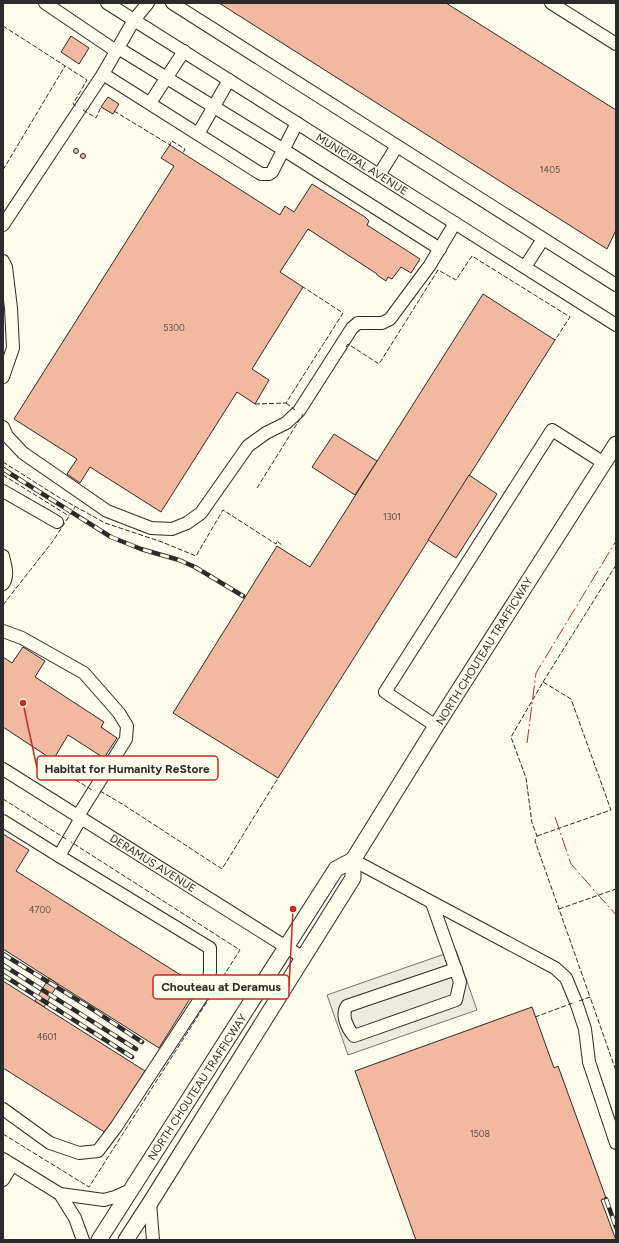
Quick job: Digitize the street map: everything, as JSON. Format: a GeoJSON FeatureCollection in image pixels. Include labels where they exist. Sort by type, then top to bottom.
{"type":"FeatureCollection","features":[{"type":"Feature","properties":{"kind":"main road","name":"NORTH CHOUTEAU TRAFFICWAY"},"geometry":{"type":"LineString","coordinates":[[100,1240],[336,869],[353,860],[436,726],[616,444]]}},
{"type":"Feature","properties":{"kind":"main road","name":"NORTH CHOUTEAU TRAFFICWAY"},"geometry":{"type":"LineString","coordinates":[[126,1240],[302,957],[353,878],[353,860]]}},
{"type":"Feature","properties":{"kind":"street"},"geometry":{"type":"LineString","coordinates":[[45,3],[117,50],[284,150],[440,249]]}},
{"type":"Feature","properties":{"kind":"street","name":"MUNICIPAL AVENUE"},"geometry":{"type":"LineString","coordinates":[[107,3],[616,325]]}},
{"type":"Feature","properties":{"kind":"street"},"geometry":{"type":"LineString","coordinates":[[3,225],[104,74],[134,20],[148,3]]}},
{"type":"Feature","properties":{"kind":"street"},"geometry":{"type":"LineString","coordinates":[[172,3],[543,239],[615,283]]}},
{"type":"Feature","properties":{"kind":"street"},"geometry":{"type":"LineString","coordinates":[[552,3],[616,44]]}},
{"type":"Feature","properties":{"kind":"street"},"geometry":{"type":"LineString","coordinates":[[150,104],[184,51]]}},
{"type":"Feature","properties":{"kind":"street"},"geometry":{"type":"LineString","coordinates":[[104,74],[264,175],[272,172],[297,123]]}},
{"type":"Feature","properties":{"kind":"street"},"geometry":{"type":"LineString","coordinates":[[198,134],[229,80]]}},
{"type":"Feature","properties":{"kind":"street"},"geometry":{"type":"LineString","coordinates":[[379,175],[397,146]]}},
{"type":"Feature","properties":{"kind":"street"},"geometry":{"type":"LineString","coordinates":[[3,427],[6,436],[24,453],[107,510],[151,528],[172,529],[187,523],[201,512],[248,446],[266,433],[286,423],[299,411],[352,328],[358,323],[382,323],[390,319],[426,271],[455,223]]}},
{"type":"Feature","properties":{"kind":"street"},"geometry":{"type":"LineString","coordinates":[[525,267],[543,239]]}},
{"type":"Feature","properties":{"kind":"street"},"geometry":{"type":"LineString","coordinates":[[3,261],[6,268],[11,308],[13,348],[3,377]]}},
{"type":"Feature","properties":{"kind":"street"},"geometry":{"type":"LineString","coordinates":[[436,726],[385,692],[552,430],[604,463]]}},
{"type":"Feature","properties":{"kind":"street"},"geometry":{"type":"LineString","coordinates":[[3,491],[58,522]]}},
{"type":"Feature","properties":{"kind":"street"},"geometry":{"type":"LineString","coordinates":[[3,556],[6,570],[5,581],[3,584]]}},
{"type":"Feature","properties":{"kind":"street"},"geometry":{"type":"LineString","coordinates":[[3,631],[22,638],[84,673],[119,713],[127,726],[126,739],[79,817],[59,856]]}},
{"type":"Feature","properties":{"kind":"street","name":"DERAMUS AVENUE"},"geometry":{"type":"LineString","coordinates":[[3,769],[302,957]]}},
{"type":"Feature","properties":{"kind":"street"},"geometry":{"type":"LineString","coordinates":[[3,821],[210,948],[210,972],[206,990],[116,1127],[98,1150],[79,1153],[50,1143],[3,1109]]}},
{"type":"Feature","properties":{"kind":"street"},"geometry":{"type":"LineString","coordinates":[[353,860],[555,968],[566,978],[585,1029],[589,1062],[616,1143]]}},
{"type":"Feature","properties":{"kind":"street"},"geometry":{"type":"LineString","coordinates":[[432,903],[456,969],[460,982],[456,1000],[354,1036],[350,1032],[344,1011],[347,1006],[456,969]]}},
{"type":"Feature","properties":{"kind":"street"},"geometry":{"type":"LineString","coordinates":[[3,1180],[8,1162],[60,1194],[104,1200],[131,1190]]}},
{"type":"Feature","properties":{"kind":"street"},"geometry":{"type":"LineString","coordinates":[[60,1194],[75,1218],[83,1240]]}},
{"type":"Feature","properties":{"kind":"street"},"geometry":{"type":"LineString","coordinates":[[150,1203],[153,1240]]}},
{"type":"Feature","properties":{"kind":"shaded area"},"geometry":{"type":"Polygon","coordinates":[[[456,950],[477,1010],[348,1055],[327,995],[456,950]]]}},
{"type":"Feature","properties":{"kind":"building"},"geometry":{"type":"Polygon","coordinates":[[[219,3],[446,3],[616,110],[616,230],[607,249],[219,3]]]}},
{"type":"Feature","properties":{"kind":"building"},"geometry":{"type":"Polygon","coordinates":[[[71,36],[89,48],[79,64],[61,52],[71,36]]]}},
{"type":"Feature","properties":{"kind":"building"},"geometry":{"type":"Polygon","coordinates":[[[108,97],[119,104],[113,114],[101,107],[108,97]]]}},
{"type":"Feature","properties":{"kind":"building"},"geometry":{"type":"Polygon","coordinates":[[[170,145],[280,215],[285,206],[294,212],[312,184],[365,217],[369,221],[367,225],[420,259],[411,273],[401,267],[392,279],[388,277],[386,281],[308,229],[280,272],[303,287],[252,369],[269,380],[255,404],[237,392],[161,512],[90,467],[80,483],[67,474],[77,459],[14,419],[174,166],[161,158],[170,145]]]}},
{"type":"Feature","properties":{"kind":"building"},"geometry":{"type":"Polygon","coordinates":[[[74,149],[78,149],[78,153],[74,153],[74,149]]]}},
{"type":"Feature","properties":{"kind":"building"},"geometry":{"type":"Polygon","coordinates":[[[81,154],[85,154],[85,158],[81,158],[81,154]]]}},
{"type":"Feature","properties":{"kind":"building"},"geometry":{"type":"Polygon","coordinates":[[[483,294],[555,340],[278,778],[173,713],[277,546],[310,567],[483,294]]]}},
{"type":"Feature","properties":{"kind":"building"},"geometry":{"type":"Polygon","coordinates":[[[334,434],[377,461],[355,495],[312,467],[334,434]]]}},
{"type":"Feature","properties":{"kind":"building"},"geometry":{"type":"Polygon","coordinates":[[[469,475],[497,494],[456,558],[428,540],[469,475]]]}},
{"type":"Feature","properties":{"kind":"building"},"geometry":{"type":"Polygon","coordinates":[[[23,647],[45,661],[35,677],[104,722],[101,727],[117,738],[104,758],[68,735],[53,760],[3,727],[3,657],[12,663],[23,647]]]}},
{"type":"Feature","properties":{"kind":"building"},"geometry":{"type":"Polygon","coordinates":[[[3,834],[29,850],[16,871],[198,986],[159,1048],[3,949],[3,834]]]}},
{"type":"Feature","properties":{"kind":"building"},"geometry":{"type":"Polygon","coordinates":[[[49,978],[58,984],[44,1007],[35,1001],[49,978]]]}},
{"type":"Feature","properties":{"kind":"building"},"geometry":{"type":"Polygon","coordinates":[[[3,981],[145,1071],[106,1133],[3,1068],[3,981]]]}},
{"type":"Feature","properties":{"kind":"building"},"geometry":{"type":"Polygon","coordinates":[[[532,1007],[554,1068],[558,1066],[606,1198],[601,1200],[616,1240],[416,1240],[355,1071],[532,1007]]]}},
{"type":"Feature","properties":{"kind":"railway"},"geometry":{"type":"LineString","coordinates":[[3,469],[111,537],[141,549],[179,560],[195,567],[243,596]]}},
{"type":"Feature","properties":{"kind":"railway"},"geometry":{"type":"LineString","coordinates":[[3,954],[89,1007],[142,1042]]}},
{"type":"Feature","properties":{"kind":"railway"},"geometry":{"type":"LineString","coordinates":[[3,965],[136,1049]]}},
{"type":"Feature","properties":{"kind":"railway"},"geometry":{"type":"LineString","coordinates":[[3,975],[132,1057]]}},
{"type":"Feature","properties":{"kind":"railway"},"geometry":{"type":"LineString","coordinates":[[606,1199],[616,1227]]}},
{"type":"Feature","properties":{"kind":"fence"},"geometry":{"type":"LineString","coordinates":[[3,26],[87,80],[73,104],[77,107]]}},
{"type":"Feature","properties":{"kind":"fence"},"geometry":{"type":"LineString","coordinates":[[3,170],[65,66]]}},
{"type":"Feature","properties":{"kind":"fence"},"geometry":{"type":"LineString","coordinates":[[83,110],[96,118],[101,107]]}},
{"type":"Feature","properties":{"kind":"fence"},"geometry":{"type":"LineString","coordinates":[[114,111],[170,145],[172,141],[185,149],[183,153]]}},
{"type":"Feature","properties":{"kind":"fence"},"geometry":{"type":"LineString","coordinates":[[346,347],[348,344],[379,364],[438,270],[456,280],[472,256],[570,317],[555,340]]}},
{"type":"Feature","properties":{"kind":"fence"},"geometry":{"type":"LineString","coordinates":[[255,404],[286,403],[343,313],[303,287]]}},
{"type":"Feature","properties":{"kind":"fence"},"geometry":{"type":"LineString","coordinates":[[286,403],[295,410]]}},
{"type":"Feature","properties":{"kind":"fence"},"geometry":{"type":"LineString","coordinates":[[257,488],[303,414]]}},
{"type":"Feature","properties":{"kind":"fence"},"geometry":{"type":"LineString","coordinates":[[3,462],[60,498],[105,523],[162,542],[196,556],[223,510],[276,544],[277,541],[283,546]]}},
{"type":"Feature","properties":{"kind":"fence"},"geometry":{"type":"LineString","coordinates":[[3,475],[69,516]]}},
{"type":"Feature","properties":{"kind":"fence"},"geometry":{"type":"LineString","coordinates":[[3,605],[53,541],[75,507]]}},
{"type":"Feature","properties":{"kind":"fence"},"geometry":{"type":"LineString","coordinates":[[543,682],[616,565]]}},
{"type":"Feature","properties":{"kind":"fence"},"geometry":{"type":"LineString","coordinates":[[537,836],[611,810],[571,699],[543,682],[511,737],[526,778],[532,823],[537,836],[535,841],[590,997]]}},
{"type":"Feature","properties":{"kind":"fence"},"geometry":{"type":"LineString","coordinates":[[53,760],[50,764],[92,790]]}},
{"type":"Feature","properties":{"kind":"fence"},"geometry":{"type":"LineString","coordinates":[[100,791],[222,869],[278,778]]}},
{"type":"Feature","properties":{"kind":"fence"},"geometry":{"type":"LineString","coordinates":[[3,799],[66,839]]}},
{"type":"Feature","properties":{"kind":"fence"},"geometry":{"type":"LineString","coordinates":[[3,1134],[89,1187],[240,950],[71,842]]}},
{"type":"Feature","properties":{"kind":"fence"},"geometry":{"type":"LineString","coordinates":[[559,909],[616,889]]}},
{"type":"Feature","properties":{"kind":"fence"},"geometry":{"type":"LineString","coordinates":[[579,1001],[590,997],[616,1071]]}},
{"type":"Feature","properties":{"kind":"fence"},"geometry":{"type":"LineString","coordinates":[[535,1017],[573,1003]]}},
{"type":"Feature","properties":{"kind":"power"},"geometry":{"type":"LineString","coordinates":[[527,743],[536,673],[616,541]]}},
{"type":"Feature","properties":{"kind":"power"},"geometry":{"type":"LineString","coordinates":[[555,817],[571,864],[616,915]]}},
{"type":"Feature","properties":{"kind":"place","name":"Habitat for Humanity ReStore"},"geometry":{"type":"Point","coordinates":[23,703]}},
{"type":"Feature","properties":{"kind":"place","name":"Chouteau at Deramus"},"geometry":{"type":"Point","coordinates":[293,909]}}]}
